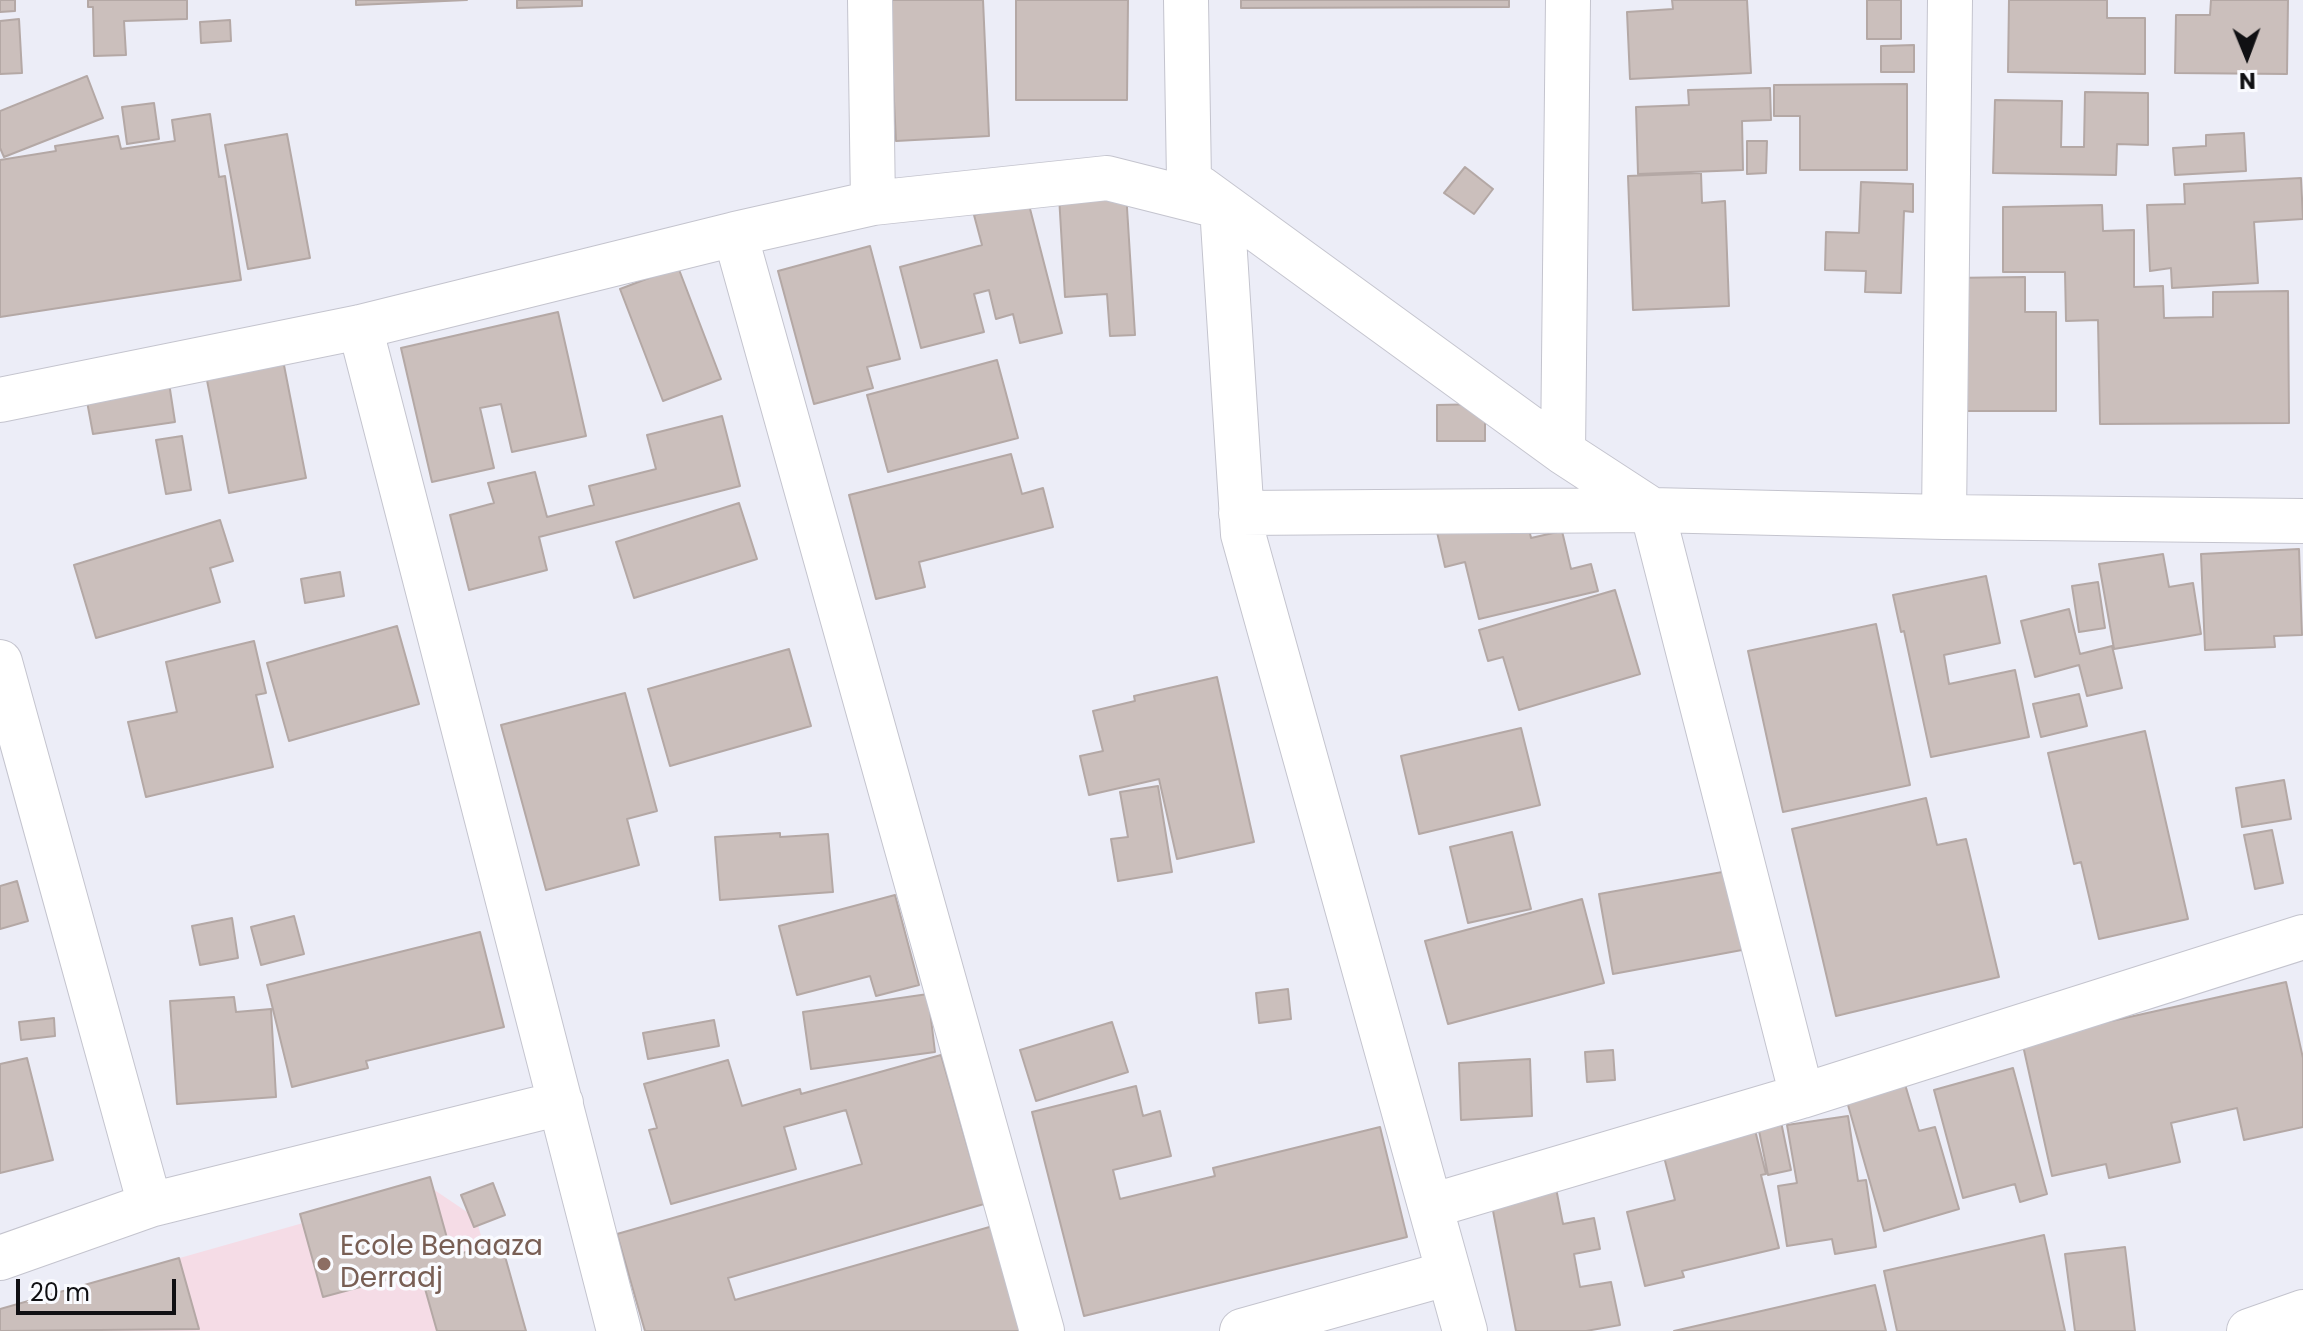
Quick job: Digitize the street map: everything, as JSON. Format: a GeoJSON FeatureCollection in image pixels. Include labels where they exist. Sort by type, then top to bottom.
{"type":"FeatureCollection","features":[{"type":"Feature","properties":{"kind":"street"},"geometry":{"type":"LineString","coordinates":[[870,0],[873,203]]}},
{"type":"Feature","properties":{"kind":"street"},"geometry":{"type":"LineString","coordinates":[[1186,0],[1189,180],[1222,207],[1243,534],[1465,1331]]}},
{"type":"Feature","properties":{"kind":"street"},"geometry":{"type":"LineString","coordinates":[[1563,452],[1568,0]]}},
{"type":"Feature","properties":{"kind":"street"},"geometry":{"type":"LineString","coordinates":[[1944,517],[1950,0]]}},
{"type":"Feature","properties":{"kind":"street"},"geometry":{"type":"LineString","coordinates":[[0,400],[360,327],[873,203],[1107,178],[1222,207]]}},
{"type":"Feature","properties":{"kind":"street"},"geometry":{"type":"LineString","coordinates":[[1189,180],[1563,452],[1652,510],[1802,1096]]}},
{"type":"Feature","properties":{"kind":"street"},"geometry":{"type":"LineString","coordinates":[[735,234],[1042,1331]]}},
{"type":"Feature","properties":{"kind":"street"},"geometry":{"type":"LineString","coordinates":[[360,327],[619,1331]]}},
{"type":"Feature","properties":{"kind":"street"},"geometry":{"type":"LineString","coordinates":[[1241,513],[1652,510],[2303,521]]}},
{"type":"Feature","properties":{"kind":"street"},"geometry":{"type":"LineString","coordinates":[[0,662],[150,1205]]}},
{"type":"Feature","properties":{"kind":"street"},"geometry":{"type":"LineString","coordinates":[[1431,1206],[1802,1096],[2303,937]]}},
{"type":"Feature","properties":{"kind":"street"},"geometry":{"type":"LineString","coordinates":[[0,1258],[150,1205],[561,1103]]}},
{"type":"Feature","properties":{"kind":"street"},"geometry":{"type":"LineString","coordinates":[[1242,1331],[1449,1273]]}},
{"type":"Feature","properties":{"kind":"street"},"geometry":{"type":"LineString","coordinates":[[2249,1331],[2303,1312]]}},
{"type":"Feature","properties":{"kind":"shaded area","name":"Ecole Benaaza Derradj"},"geometry":{"type":"Polygon","coordinates":[[[430,1187],[476,1218],[508,1331],[0,1331],[0,1309],[430,1187]]]}},
{"type":"Feature","properties":{"kind":"building"},"geometry":{"type":"Polygon","coordinates":[[[0,0],[15,0],[15,11],[0,12],[0,0]]]}},
{"type":"Feature","properties":{"kind":"building"},"geometry":{"type":"Polygon","coordinates":[[[88,0],[187,0],[187,19],[124,21],[126,55],[94,56],[93,7],[88,7],[88,0]]]}},
{"type":"Feature","properties":{"kind":"building"},"geometry":{"type":"Polygon","coordinates":[[[356,0],[467,0],[356,5],[356,0]]]}},
{"type":"Feature","properties":{"kind":"building"},"geometry":{"type":"Polygon","coordinates":[[[517,0],[582,0],[582,6],[517,8],[517,0]]]}},
{"type":"Feature","properties":{"kind":"building"},"geometry":{"type":"Polygon","coordinates":[[[889,0],[983,0],[989,136],[896,141],[889,0]]]}},
{"type":"Feature","properties":{"kind":"building"},"geometry":{"type":"Polygon","coordinates":[[[1016,0],[1128,0],[1127,100],[1016,100],[1016,0]]]}},
{"type":"Feature","properties":{"kind":"building"},"geometry":{"type":"Polygon","coordinates":[[[1241,0],[1509,0],[1509,7],[1241,8],[1241,0]]]}},
{"type":"Feature","properties":{"kind":"building"},"geometry":{"type":"Polygon","coordinates":[[[1672,0],[1747,0],[1751,73],[1630,79],[1627,12],[1673,9],[1672,0]]]}},
{"type":"Feature","properties":{"kind":"building"},"geometry":{"type":"Polygon","coordinates":[[[1867,0],[1901,0],[1901,39],[1867,39],[1867,0]]]}},
{"type":"Feature","properties":{"kind":"building"},"geometry":{"type":"Polygon","coordinates":[[[2009,0],[2107,0],[2107,18],[2145,18],[2145,74],[2008,72],[2009,0]]]}},
{"type":"Feature","properties":{"kind":"building"},"geometry":{"type":"Polygon","coordinates":[[[2211,0],[2288,0],[2287,74],[2175,73],[2176,15],[2210,15],[2211,0]]]}},
{"type":"Feature","properties":{"kind":"building"},"geometry":{"type":"Polygon","coordinates":[[[19,19],[22,73],[0,74],[0,21],[19,19]]]}},
{"type":"Feature","properties":{"kind":"building"},"geometry":{"type":"Polygon","coordinates":[[[230,20],[231,41],[201,43],[200,22],[230,20]]]}},
{"type":"Feature","properties":{"kind":"building"},"geometry":{"type":"Polygon","coordinates":[[[1914,45],[1914,72],[1881,72],[1881,46],[1914,45]]]}},
{"type":"Feature","properties":{"kind":"building"},"geometry":{"type":"Polygon","coordinates":[[[87,76],[103,118],[4,157],[0,148],[0,111],[87,76]]]}},
{"type":"Feature","properties":{"kind":"building"},"geometry":{"type":"Polygon","coordinates":[[[1907,84],[1907,170],[1800,170],[1800,116],[1774,116],[1774,85],[1907,84]]]}},
{"type":"Feature","properties":{"kind":"building"},"geometry":{"type":"Polygon","coordinates":[[[1770,88],[1771,120],[1742,121],[1743,170],[1638,174],[1636,107],[1689,105],[1688,90],[1770,88]]]}},
{"type":"Feature","properties":{"kind":"building"},"geometry":{"type":"Polygon","coordinates":[[[2085,92],[2148,93],[2148,145],[2117,144],[2116,175],[1993,173],[1995,100],[2062,101],[2061,147],[2084,147],[2085,92]]]}},
{"type":"Feature","properties":{"kind":"building"},"geometry":{"type":"Polygon","coordinates":[[[154,103],[159,139],[127,144],[122,107],[154,103]]]}},
{"type":"Feature","properties":{"kind":"building"},"geometry":{"type":"Polygon","coordinates":[[[210,114],[219,177],[225,176],[241,280],[0,317],[0,160],[56,151],[55,146],[118,136],[121,149],[175,141],[172,120],[210,114]]]}},
{"type":"Feature","properties":{"kind":"building"},"geometry":{"type":"Polygon","coordinates":[[[2244,133],[2246,171],[2175,175],[2173,148],[2206,146],[2206,135],[2244,133]]]}},
{"type":"Feature","properties":{"kind":"building"},"geometry":{"type":"Polygon","coordinates":[[[287,134],[310,258],[248,269],[225,145],[287,134]]]}},
{"type":"Feature","properties":{"kind":"building"},"geometry":{"type":"Polygon","coordinates":[[[1747,141],[1767,141],[1766,173],[1747,174],[1747,141]]]}},
{"type":"Feature","properties":{"kind":"building"},"geometry":{"type":"Polygon","coordinates":[[[1465,167],[1493,189],[1474,214],[1444,193],[1465,167]]]}},
{"type":"Feature","properties":{"kind":"building"},"geometry":{"type":"Polygon","coordinates":[[[1701,173],[1702,203],[1725,201],[1729,306],[1633,310],[1628,176],[1701,173]]]}},
{"type":"Feature","properties":{"kind":"building"},"geometry":{"type":"Polygon","coordinates":[[[2301,178],[2303,219],[2254,222],[2258,283],[2172,288],[2171,268],[2150,271],[2147,205],[2185,204],[2184,184],[2301,178]]]}},
{"type":"Feature","properties":{"kind":"building"},"geometry":{"type":"Polygon","coordinates":[[[1861,182],[1913,184],[1913,212],[1904,211],[1901,293],[1865,292],[1866,271],[1825,270],[1826,232],[1859,233],[1861,182]]]}},
{"type":"Feature","properties":{"kind":"building"},"geometry":{"type":"Polygon","coordinates":[[[1126,192],[1135,335],[1110,336],[1107,294],[1065,297],[1059,196],[1126,192]]]}},
{"type":"Feature","properties":{"kind":"building"},"geometry":{"type":"Polygon","coordinates":[[[1028,201],[1062,333],[1020,343],[1013,314],[996,319],[989,290],[974,294],[984,332],[921,348],[900,267],[982,245],[974,215],[1028,201]]]}},
{"type":"Feature","properties":{"kind":"building"},"geometry":{"type":"Polygon","coordinates":[[[2102,205],[2103,231],[2134,230],[2134,287],[2163,286],[2164,318],[2213,317],[2213,292],[2288,291],[2289,423],[2100,424],[2098,320],[2066,321],[2065,272],[2003,272],[2003,207],[2102,205]]]}},
{"type":"Feature","properties":{"kind":"building"},"geometry":{"type":"Polygon","coordinates":[[[870,246],[900,359],[867,367],[873,388],[814,404],[778,271],[870,246]]]}},
{"type":"Feature","properties":{"kind":"building"},"geometry":{"type":"Polygon","coordinates":[[[678,267],[721,379],[663,401],[620,289],[678,267]]]}},
{"type":"Feature","properties":{"kind":"building"},"geometry":{"type":"Polygon","coordinates":[[[2025,277],[2025,312],[2056,312],[2056,411],[1950,411],[1949,278],[2025,277]]]}},
{"type":"Feature","properties":{"kind":"building"},"geometry":{"type":"Polygon","coordinates":[[[558,312],[586,436],[512,452],[501,404],[480,408],[494,468],[432,482],[401,348],[558,312]]]}},
{"type":"Feature","properties":{"kind":"building"},"geometry":{"type":"Polygon","coordinates":[[[282,355],[306,478],[229,493],[205,370],[282,355]]]}},
{"type":"Feature","properties":{"kind":"building"},"geometry":{"type":"Polygon","coordinates":[[[997,360],[1018,438],[888,472],[867,395],[997,360]]]}},
{"type":"Feature","properties":{"kind":"building"},"geometry":{"type":"Polygon","coordinates":[[[169,383],[175,422],[93,434],[86,396],[169,383]]]}},
{"type":"Feature","properties":{"kind":"building"},"geometry":{"type":"Polygon","coordinates":[[[1485,404],[1485,441],[1437,441],[1437,405],[1485,404]]]}},
{"type":"Feature","properties":{"kind":"building"},"geometry":{"type":"Polygon","coordinates":[[[722,416],[740,486],[539,537],[547,570],[469,590],[450,515],[494,503],[488,483],[535,472],[547,517],[594,505],[589,486],[656,469],[647,435],[722,416]]]}},
{"type":"Feature","properties":{"kind":"building"},"geometry":{"type":"Polygon","coordinates":[[[182,436],[191,490],[166,494],[156,440],[182,436]]]}},
{"type":"Feature","properties":{"kind":"building"},"geometry":{"type":"Polygon","coordinates":[[[1011,454],[1022,494],[1043,488],[1053,527],[919,562],[925,587],[876,599],[849,495],[1011,454]]]}},
{"type":"Feature","properties":{"kind":"building"},"geometry":{"type":"Polygon","coordinates":[[[739,503],[757,559],[634,598],[616,542],[739,503]]]}},
{"type":"Feature","properties":{"kind":"building"},"geometry":{"type":"Polygon","coordinates":[[[1525,511],[1531,538],[1562,531],[1571,569],[1591,564],[1598,591],[1479,619],[1465,562],[1445,567],[1437,532],[1525,511]]]}},
{"type":"Feature","properties":{"kind":"building"},"geometry":{"type":"Polygon","coordinates":[[[220,520],[233,561],[210,568],[220,602],[96,638],[74,565],[220,520]]]}},
{"type":"Feature","properties":{"kind":"building"},"geometry":{"type":"Polygon","coordinates":[[[2299,549],[2302,635],[2274,636],[2275,647],[2205,650],[2201,554],[2299,549]]]}},
{"type":"Feature","properties":{"kind":"building"},"geometry":{"type":"Polygon","coordinates":[[[2163,554],[2169,587],[2193,583],[2201,634],[2114,649],[2099,564],[2163,554]]]}},
{"type":"Feature","properties":{"kind":"building"},"geometry":{"type":"Polygon","coordinates":[[[340,572],[344,596],[305,603],[301,579],[340,572]]]}},
{"type":"Feature","properties":{"kind":"building"},"geometry":{"type":"Polygon","coordinates":[[[1986,576],[2000,643],[1944,655],[1949,684],[2015,670],[2029,737],[1931,757],[1904,631],[1901,632],[1893,595],[1986,576]]]}},
{"type":"Feature","properties":{"kind":"building"},"geometry":{"type":"Polygon","coordinates":[[[2098,582],[2105,628],[2079,632],[2072,586],[2098,582]]]}},
{"type":"Feature","properties":{"kind":"building"},"geometry":{"type":"Polygon","coordinates":[[[1615,590],[1640,674],[1519,710],[1503,657],[1488,661],[1479,630],[1615,590]]]}},
{"type":"Feature","properties":{"kind":"building"},"geometry":{"type":"Polygon","coordinates":[[[2069,609],[2080,654],[2112,646],[2122,688],[2087,696],[2079,665],[2035,677],[2021,621],[2069,609]]]}},
{"type":"Feature","properties":{"kind":"building"},"geometry":{"type":"Polygon","coordinates":[[[1876,624],[1910,785],[1783,812],[1748,651],[1876,624]]]}},
{"type":"Feature","properties":{"kind":"building"},"geometry":{"type":"Polygon","coordinates":[[[397,626],[419,704],[289,741],[267,663],[397,626]]]}},
{"type":"Feature","properties":{"kind":"building"},"geometry":{"type":"Polygon","coordinates":[[[254,641],[266,693],[256,695],[273,767],[146,797],[128,722],[177,712],[166,662],[254,641]]]}},
{"type":"Feature","properties":{"kind":"building"},"geometry":{"type":"Polygon","coordinates":[[[789,649],[811,726],[670,766],[648,689],[789,649]]]}},
{"type":"Feature","properties":{"kind":"building"},"geometry":{"type":"Polygon","coordinates":[[[1217,677],[1254,842],[1177,859],[1159,779],[1089,795],[1080,756],[1103,751],[1093,711],[1135,701],[1134,696],[1217,677]]]}},
{"type":"Feature","properties":{"kind":"building"},"geometry":{"type":"Polygon","coordinates":[[[625,693],[657,811],[627,819],[639,865],[546,890],[501,725],[625,693]]]}},
{"type":"Feature","properties":{"kind":"building"},"geometry":{"type":"Polygon","coordinates":[[[2079,694],[2087,726],[2041,737],[2033,704],[2079,694]]]}},
{"type":"Feature","properties":{"kind":"building"},"geometry":{"type":"Polygon","coordinates":[[[1521,728],[1540,805],[1419,834],[1401,756],[1521,728]]]}},
{"type":"Feature","properties":{"kind":"building"},"geometry":{"type":"Polygon","coordinates":[[[2145,731],[2188,919],[2099,939],[2081,862],[2074,864],[2048,753],[2145,731]]]}},
{"type":"Feature","properties":{"kind":"building"},"geometry":{"type":"Polygon","coordinates":[[[2284,780],[2291,819],[2242,827],[2236,788],[2284,780]]]}},
{"type":"Feature","properties":{"kind":"building"},"geometry":{"type":"Polygon","coordinates":[[[1158,786],[1172,872],[1118,881],[1111,839],[1128,837],[1120,792],[1158,786]]]}},
{"type":"Feature","properties":{"kind":"building"},"geometry":{"type":"Polygon","coordinates":[[[1926,798],[1937,845],[1966,839],[1999,977],[1836,1016],[1792,829],[1926,798]]]}},
{"type":"Feature","properties":{"kind":"building"},"geometry":{"type":"Polygon","coordinates":[[[2272,830],[2283,883],[2255,889],[2244,835],[2272,830]]]}},
{"type":"Feature","properties":{"kind":"building"},"geometry":{"type":"Polygon","coordinates":[[[1512,832],[1531,909],[1468,923],[1450,847],[1512,832]]]}},
{"type":"Feature","properties":{"kind":"building"},"geometry":{"type":"Polygon","coordinates":[[[780,833],[780,837],[828,834],[833,892],[720,900],[715,837],[780,833]]]}},
{"type":"Feature","properties":{"kind":"building"},"geometry":{"type":"Polygon","coordinates":[[[1728,871],[1742,950],[1613,974],[1599,894],[1728,871]]]}},
{"type":"Feature","properties":{"kind":"building"},"geometry":{"type":"Polygon","coordinates":[[[17,881],[28,921],[0,929],[0,886],[17,881]]]}},
{"type":"Feature","properties":{"kind":"building"},"geometry":{"type":"Polygon","coordinates":[[[895,895],[919,985],[876,996],[870,976],[797,995],[779,926],[895,895]]]}},
{"type":"Feature","properties":{"kind":"building"},"geometry":{"type":"Polygon","coordinates":[[[1582,899],[1604,983],[1448,1024],[1425,941],[1582,899]]]}},
{"type":"Feature","properties":{"kind":"building"},"geometry":{"type":"Polygon","coordinates":[[[294,916],[304,954],[261,965],[251,927],[294,916]]]}},
{"type":"Feature","properties":{"kind":"building"},"geometry":{"type":"Polygon","coordinates":[[[232,918],[238,958],[200,965],[192,926],[232,918]]]}},
{"type":"Feature","properties":{"kind":"building"},"geometry":{"type":"Polygon","coordinates":[[[480,932],[504,1027],[366,1061],[368,1068],[292,1087],[267,985],[480,932]]]}},
{"type":"Feature","properties":{"kind":"building"},"geometry":{"type":"Polygon","coordinates":[[[2286,982],[2303,1058],[2303,1127],[2244,1140],[2237,1108],[2171,1123],[2180,1162],[2109,1178],[2106,1164],[2052,1176],[2022,1041],[2286,982]]]}},
{"type":"Feature","properties":{"kind":"building"},"geometry":{"type":"Polygon","coordinates":[[[1288,989],[1291,1019],[1259,1023],[1256,993],[1288,989]]]}},
{"type":"Feature","properties":{"kind":"building"},"geometry":{"type":"Polygon","coordinates":[[[928,994],[935,1052],[811,1069],[803,1012],[928,994]]]}},
{"type":"Feature","properties":{"kind":"building"},"geometry":{"type":"Polygon","coordinates":[[[234,997],[236,1012],[271,1009],[276,1097],[177,1104],[170,1001],[234,997]]]}},
{"type":"Feature","properties":{"kind":"building"},"geometry":{"type":"Polygon","coordinates":[[[54,1018],[55,1036],[21,1040],[19,1022],[54,1018]]]}},
{"type":"Feature","properties":{"kind":"building"},"geometry":{"type":"Polygon","coordinates":[[[714,1020],[719,1046],[648,1059],[643,1033],[714,1020]]]}},
{"type":"Feature","properties":{"kind":"building"},"geometry":{"type":"Polygon","coordinates":[[[1112,1022],[1128,1072],[1036,1101],[1020,1050],[1112,1022]]]}},
{"type":"Feature","properties":{"kind":"building"},"geometry":{"type":"Polygon","coordinates":[[[1613,1050],[1615,1080],[1587,1082],[1585,1052],[1613,1050]]]}},
{"type":"Feature","properties":{"kind":"building"},"geometry":{"type":"Polygon","coordinates":[[[941,1055],[984,1204],[728,1278],[735,1300],[993,1226],[1024,1331],[645,1331],[617,1234],[862,1164],[846,1110],[784,1127],[796,1169],[671,1204],[649,1130],[657,1128],[644,1084],[728,1060],[742,1106],[800,1089],[801,1094],[941,1055]]]}},
{"type":"Feature","properties":{"kind":"building"},"geometry":{"type":"Polygon","coordinates":[[[27,1058],[53,1160],[0,1173],[0,1064],[27,1058]]]}},
{"type":"Feature","properties":{"kind":"building"},"geometry":{"type":"Polygon","coordinates":[[[1530,1059],[1532,1116],[1461,1120],[1459,1063],[1530,1059]]]}},
{"type":"Feature","properties":{"kind":"building"},"geometry":{"type":"Polygon","coordinates":[[[2013,1068],[2047,1194],[2020,1202],[2015,1184],[1963,1198],[1934,1090],[2013,1068]]]}},
{"type":"Feature","properties":{"kind":"building"},"geometry":{"type":"Polygon","coordinates":[[[1904,1081],[1919,1131],[1935,1127],[1959,1209],[1884,1231],[1846,1098],[1904,1081]]]}},
{"type":"Feature","properties":{"kind":"building"},"geometry":{"type":"Polygon","coordinates":[[[1136,1086],[1143,1116],[1160,1111],[1171,1156],[1113,1170],[1120,1199],[1215,1176],[1213,1168],[1380,1127],[1407,1237],[1084,1316],[1032,1112],[1136,1086]]]}},
{"type":"Feature","properties":{"kind":"building"},"geometry":{"type":"Polygon","coordinates":[[[1848,1116],[1858,1181],[1866,1180],[1876,1247],[1835,1254],[1832,1239],[1787,1246],[1778,1186],[1797,1183],[1787,1125],[1848,1116]]]}},
{"type":"Feature","properties":{"kind":"building"},"geometry":{"type":"Polygon","coordinates":[[[1780,1117],[1791,1170],[1768,1175],[1757,1121],[1780,1117]]]}},
{"type":"Feature","properties":{"kind":"building"},"geometry":{"type":"Polygon","coordinates":[[[1754,1126],[1766,1174],[1761,1175],[1779,1248],[1682,1271],[1684,1277],[1645,1286],[1627,1212],[1675,1200],[1662,1149],[1754,1126]]]}},
{"type":"Feature","properties":{"kind":"building"},"geometry":{"type":"Polygon","coordinates":[[[430,1177],[452,1256],[501,1242],[526,1331],[437,1331],[420,1271],[323,1297],[300,1214],[430,1177]]]}},
{"type":"Feature","properties":{"kind":"building"},"geometry":{"type":"Polygon","coordinates":[[[493,1183],[505,1215],[474,1227],[461,1195],[493,1183]]]}},
{"type":"Feature","properties":{"kind":"building"},"geometry":{"type":"Polygon","coordinates":[[[1555,1183],[1563,1224],[1594,1218],[1600,1249],[1574,1254],[1580,1287],[1611,1282],[1620,1325],[1586,1331],[1516,1331],[1490,1195],[1555,1183]]]}},
{"type":"Feature","properties":{"kind":"building"},"geometry":{"type":"Polygon","coordinates":[[[2044,1235],[2065,1331],[1897,1331],[1884,1271],[2044,1235]]]}},
{"type":"Feature","properties":{"kind":"building"},"geometry":{"type":"Polygon","coordinates":[[[2125,1247],[2135,1331],[2075,1331],[2065,1254],[2125,1247]]]}},
{"type":"Feature","properties":{"kind":"building"},"geometry":{"type":"Polygon","coordinates":[[[179,1258],[199,1329],[0,1331],[0,1309],[179,1258]]]}},
{"type":"Feature","properties":{"kind":"building"},"geometry":{"type":"Polygon","coordinates":[[[1875,1285],[1886,1331],[1674,1331],[1875,1285]]]}},
{"type":"Feature","properties":{"kind":"place","name":"Ecole Benaaza Derradj"},"geometry":{"type":"Point","coordinates":[324,1264]}}]}
